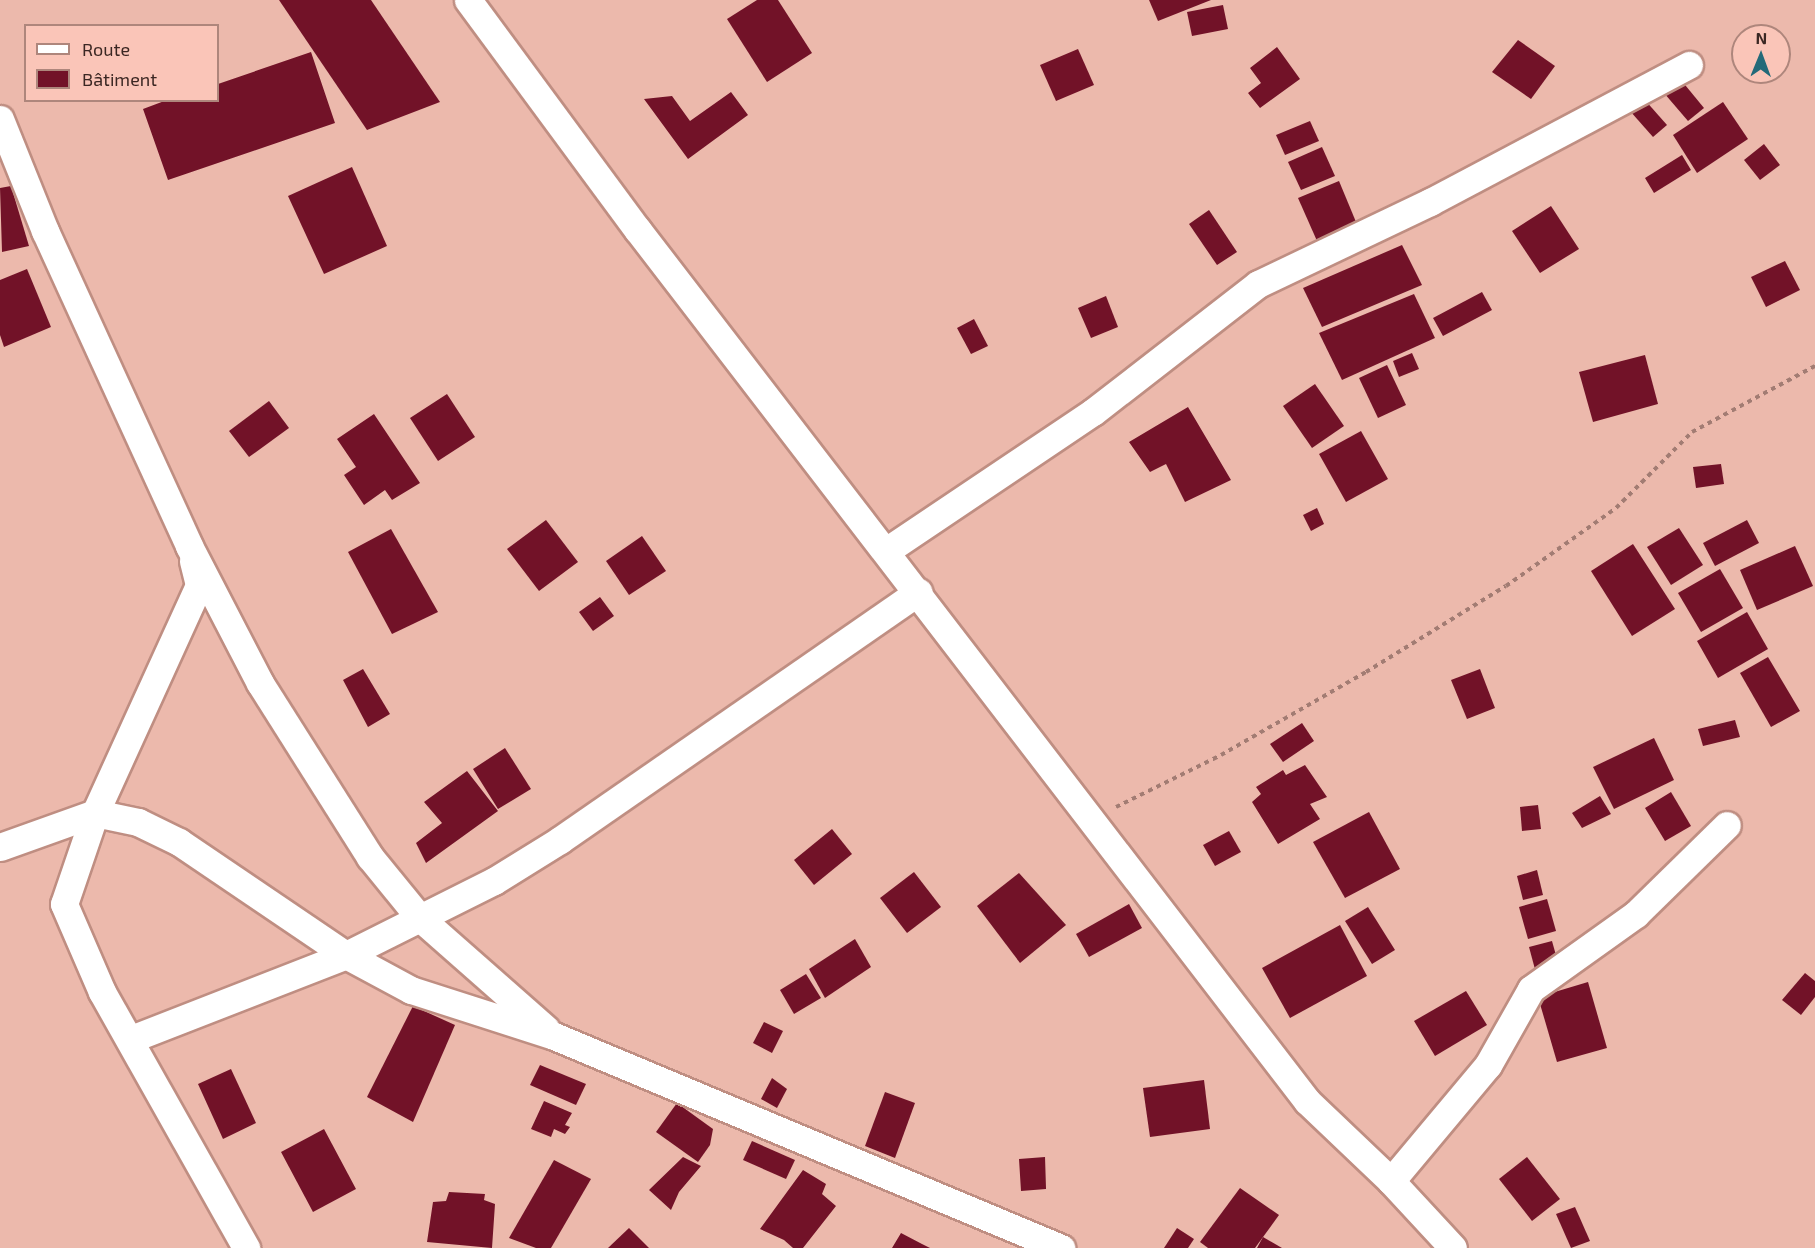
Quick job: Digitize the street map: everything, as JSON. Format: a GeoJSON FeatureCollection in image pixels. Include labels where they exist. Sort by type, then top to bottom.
{"type":"FeatureCollection","features":[{"type":"Feature","properties":{"kind":"street"},"geometry":{"type":"LineString","coordinates":[[468,0],[637,229],[886,550],[1307,1101],[1391,1181],[1453,1248]]}},
{"type":"Feature","properties":{"kind":"street"},"geometry":{"type":"LineString","coordinates":[[886,550],[1093,412],[1258,284],[1430,202],[1689,64]]}},
{"type":"Feature","properties":{"kind":"street"},"geometry":{"type":"LineString","coordinates":[[0,119],[45,231],[189,546],[260,683],[370,857],[419,917],[554,1036]]}},
{"type":"Feature","properties":{"kind":"street"},"geometry":{"type":"LineString","coordinates":[[189,546],[199,585],[95,813],[64,904],[102,992],[131,1039],[246,1248]]}},
{"type":"Feature","properties":{"kind":"street"},"geometry":{"type":"LineString","coordinates":[[131,1039],[346,955],[494,881],[560,840],[918,592]]}},
{"type":"Feature","properties":{"kind":"street"},"geometry":{"type":"LineString","coordinates":[[0,848],[95,813],[138,822],[179,842],[346,955],[411,990],[554,1036],[1061,1248]]}},
{"type":"Feature","properties":{"kind":"street"},"geometry":{"type":"LineString","coordinates":[[1391,1181],[1488,1065],[1531,989],[1636,914],[1727,825]]}},
{"type":"Feature","properties":{"kind":"path"},"geometry":{"type":"LineString","coordinates":[[1091,819],[1221,755],[1366,672],[1506,586],[1616,508],[1692,432],[1815,366]]}},
{"type":"Feature","properties":{"kind":"building"},"geometry":{"type":"Polygon","coordinates":[[[279,0],[371,0],[440,102],[367,130],[279,0]]]}},
{"type":"Feature","properties":{"kind":"building"},"geometry":{"type":"Polygon","coordinates":[[[757,0],[778,0],[812,53],[767,82],[727,19],[757,0]]]}},
{"type":"Feature","properties":{"kind":"building"},"geometry":{"type":"Polygon","coordinates":[[[1149,0],[1211,0],[1158,21],[1149,0]]]}},
{"type":"Feature","properties":{"kind":"building"},"geometry":{"type":"Polygon","coordinates":[[[1223,5],[1228,29],[1192,36],[1187,12],[1223,5]]]}},
{"type":"Feature","properties":{"kind":"building"},"geometry":{"type":"Polygon","coordinates":[[[1518,40],[1555,66],[1531,99],[1492,72],[1518,40]]]}},
{"type":"Feature","properties":{"kind":"building"},"geometry":{"type":"Polygon","coordinates":[[[1277,47],[1300,79],[1260,108],[1248,93],[1261,83],[1250,68],[1277,47]]]}},
{"type":"Feature","properties":{"kind":"building"},"geometry":{"type":"Polygon","coordinates":[[[1078,49],[1094,85],[1056,101],[1040,65],[1078,49]]]}},
{"type":"Feature","properties":{"kind":"building"},"geometry":{"type":"Polygon","coordinates":[[[311,52],[335,123],[168,180],[143,109],[162,102],[219,102],[219,84],[311,52]]]}},
{"type":"Feature","properties":{"kind":"building"},"geometry":{"type":"Polygon","coordinates":[[[1681,80],[1704,108],[1688,121],[1664,93],[1681,80]]]}},
{"type":"Feature","properties":{"kind":"building"},"geometry":{"type":"Polygon","coordinates":[[[731,92],[748,115],[688,159],[644,99],[672,96],[690,121],[731,92]]]}},
{"type":"Feature","properties":{"kind":"building"},"geometry":{"type":"Polygon","coordinates":[[[1644,99],[1667,125],[1653,137],[1630,111],[1644,99]]]}},
{"type":"Feature","properties":{"kind":"building"},"geometry":{"type":"Polygon","coordinates":[[[1723,102],[1748,139],[1697,173],[1673,135],[1723,102]]]}},
{"type":"Feature","properties":{"kind":"building"},"geometry":{"type":"Polygon","coordinates":[[[1310,121],[1319,141],[1285,155],[1276,135],[1310,121]]]}},
{"type":"Feature","properties":{"kind":"building"},"geometry":{"type":"Polygon","coordinates":[[[1764,144],[1780,165],[1760,180],[1744,160],[1764,144]]]}},
{"type":"Feature","properties":{"kind":"building"},"geometry":{"type":"Polygon","coordinates":[[[1322,147],[1335,176],[1301,190],[1288,162],[1322,147]]]}},
{"type":"Feature","properties":{"kind":"building"},"geometry":{"type":"Polygon","coordinates":[[[1682,155],[1691,170],[1654,193],[1645,178],[1682,155]]]}},
{"type":"Feature","properties":{"kind":"building"},"geometry":{"type":"Polygon","coordinates":[[[352,167],[387,246],[324,274],[288,196],[352,167]]]}},
{"type":"Feature","properties":{"kind":"building"},"geometry":{"type":"Polygon","coordinates":[[[1339,181],[1361,234],[1321,250],[1298,198],[1339,181]]]}},
{"type":"Feature","properties":{"kind":"building"},"geometry":{"type":"Polygon","coordinates":[[[11,186],[29,246],[2,252],[0,188],[11,186]]]}},
{"type":"Feature","properties":{"kind":"building"},"geometry":{"type":"Polygon","coordinates":[[[1551,206],[1579,249],[1540,273],[1512,231],[1551,206]]]}},
{"type":"Feature","properties":{"kind":"building"},"geometry":{"type":"Polygon","coordinates":[[[1209,210],[1237,252],[1217,265],[1189,224],[1209,210]]]}},
{"type":"Feature","properties":{"kind":"building"},"geometry":{"type":"Polygon","coordinates":[[[1402,245],[1422,285],[1322,327],[1303,288],[1402,245]]]}},
{"type":"Feature","properties":{"kind":"building"},"geometry":{"type":"Polygon","coordinates":[[[1785,261],[1800,290],[1766,307],[1751,277],[1785,261]]]}},
{"type":"Feature","properties":{"kind":"building"},"geometry":{"type":"Polygon","coordinates":[[[27,269],[51,327],[4,347],[0,335],[0,280],[27,269]]]}},
{"type":"Feature","properties":{"kind":"building"},"geometry":{"type":"Polygon","coordinates":[[[1482,292],[1492,310],[1443,336],[1433,318],[1482,292]]]}},
{"type":"Feature","properties":{"kind":"building"},"geometry":{"type":"Polygon","coordinates":[[[1414,294],[1435,338],[1342,380],[1319,333],[1414,294]]]}},
{"type":"Feature","properties":{"kind":"building"},"geometry":{"type":"Polygon","coordinates":[[[1106,296],[1118,327],[1091,338],[1078,308],[1106,296]]]}},
{"type":"Feature","properties":{"kind":"building"},"geometry":{"type":"Polygon","coordinates":[[[974,319],[988,346],[971,354],[957,328],[974,319]]]}},
{"type":"Feature","properties":{"kind":"building"},"geometry":{"type":"Polygon","coordinates":[[[1412,353],[1419,369],[1399,377],[1393,361],[1412,353]]]}},
{"type":"Feature","properties":{"kind":"building"},"geometry":{"type":"Polygon","coordinates":[[[1645,355],[1658,404],[1593,422],[1579,372],[1645,355]]]}},
{"type":"Feature","properties":{"kind":"building"},"geometry":{"type":"Polygon","coordinates":[[[1387,365],[1406,405],[1378,418],[1359,378],[1387,365]]]}},
{"type":"Feature","properties":{"kind":"building"},"geometry":{"type":"Polygon","coordinates":[[[1315,384],[1344,426],[1312,448],[1283,406],[1315,384]]]}},
{"type":"Feature","properties":{"kind":"building"},"geometry":{"type":"Polygon","coordinates":[[[447,394],[475,437],[438,461],[410,418],[447,394]]]}},
{"type":"Feature","properties":{"kind":"building"},"geometry":{"type":"Polygon","coordinates":[[[269,401],[289,428],[249,457],[229,431],[269,401]]]}},
{"type":"Feature","properties":{"kind":"building"},"geometry":{"type":"Polygon","coordinates":[[[1188,407],[1231,480],[1185,502],[1166,464],[1150,472],[1129,442],[1188,407]]]}},
{"type":"Feature","properties":{"kind":"building"},"geometry":{"type":"Polygon","coordinates":[[[374,414],[420,483],[392,500],[385,490],[364,505],[344,475],[356,467],[337,439],[374,414]]]}},
{"type":"Feature","properties":{"kind":"building"},"geometry":{"type":"Polygon","coordinates":[[[1361,431],[1388,479],[1346,502],[1319,454],[1361,431]]]}},
{"type":"Feature","properties":{"kind":"building"},"geometry":{"type":"Polygon","coordinates":[[[1721,464],[1724,484],[1696,488],[1693,467],[1721,464]]]}},
{"type":"Feature","properties":{"kind":"building"},"geometry":{"type":"Polygon","coordinates":[[[1317,508],[1324,524],[1311,531],[1303,515],[1317,508]]]}},
{"type":"Feature","properties":{"kind":"building"},"geometry":{"type":"Polygon","coordinates":[[[546,520],[578,562],[539,591],[507,549],[546,520]]]}},
{"type":"Feature","properties":{"kind":"building"},"geometry":{"type":"Polygon","coordinates":[[[1747,520],[1759,543],[1715,566],[1703,543],[1747,520]]]}},
{"type":"Feature","properties":{"kind":"building"},"geometry":{"type":"Polygon","coordinates":[[[1679,528],[1703,565],[1671,585],[1647,547],[1679,528]]]}},
{"type":"Feature","properties":{"kind":"building"},"geometry":{"type":"Polygon","coordinates":[[[391,529],[438,612],[392,634],[348,552],[391,529]]]}},
{"type":"Feature","properties":{"kind":"building"},"geometry":{"type":"Polygon","coordinates":[[[642,536],[666,571],[629,595],[606,561],[642,536]]]}},
{"type":"Feature","properties":{"kind":"building"},"geometry":{"type":"Polygon","coordinates":[[[1633,544],[1675,609],[1632,636],[1591,571],[1633,544]]]}},
{"type":"Feature","properties":{"kind":"building"},"geometry":{"type":"Polygon","coordinates":[[[1795,546],[1813,586],[1757,610],[1740,570],[1795,546]]]}},
{"type":"Feature","properties":{"kind":"building"},"geometry":{"type":"Polygon","coordinates":[[[1720,569],[1743,608],[1701,632],[1678,593],[1720,569]]]}},
{"type":"Feature","properties":{"kind":"building"},"geometry":{"type":"Polygon","coordinates":[[[600,597],[614,616],[593,631],[579,612],[600,597]]]}},
{"type":"Feature","properties":{"kind":"building"},"geometry":{"type":"Polygon","coordinates":[[[1747,612],[1768,649],[1718,678],[1697,641],[1747,612]]]}},
{"type":"Feature","properties":{"kind":"building"},"geometry":{"type":"Polygon","coordinates":[[[1768,657],[1800,711],[1771,727],[1740,673],[1768,657]]]}},
{"type":"Feature","properties":{"kind":"building"},"geometry":{"type":"Polygon","coordinates":[[[363,669],[390,714],[368,727],[343,680],[363,669]]]}},
{"type":"Feature","properties":{"kind":"building"},"geometry":{"type":"Polygon","coordinates":[[[1480,669],[1495,708],[1467,719],[1451,680],[1480,669]]]}},
{"type":"Feature","properties":{"kind":"building"},"geometry":{"type":"Polygon","coordinates":[[[1735,720],[1740,737],[1703,746],[1698,729],[1735,720]]]}},
{"type":"Feature","properties":{"kind":"building"},"geometry":{"type":"Polygon","coordinates":[[[1302,723],[1314,741],[1283,762],[1270,744],[1302,723]]]}},
{"type":"Feature","properties":{"kind":"building"},"geometry":{"type":"Polygon","coordinates":[[[1654,738],[1674,780],[1614,809],[1593,767],[1654,738]]]}},
{"type":"Feature","properties":{"kind":"building"},"geometry":{"type":"Polygon","coordinates":[[[505,748],[531,789],[498,809],[473,769],[505,748]]]}},
{"type":"Feature","properties":{"kind":"building"},"geometry":{"type":"Polygon","coordinates":[[[1305,765],[1327,797],[1310,804],[1320,819],[1278,844],[1252,802],[1261,794],[1256,787],[1283,770],[1286,775],[1305,765]]]}},
{"type":"Feature","properties":{"kind":"building"},"geometry":{"type":"Polygon","coordinates":[[[467,771],[498,811],[426,863],[416,843],[442,823],[424,802],[467,771]]]}},
{"type":"Feature","properties":{"kind":"building"},"geometry":{"type":"Polygon","coordinates":[[[1671,792],[1691,826],[1665,841],[1645,808],[1671,792]]]}},
{"type":"Feature","properties":{"kind":"building"},"geometry":{"type":"Polygon","coordinates":[[[1600,796],[1611,814],[1582,828],[1572,813],[1600,796]]]}},
{"type":"Feature","properties":{"kind":"building"},"geometry":{"type":"Polygon","coordinates":[[[1538,805],[1541,829],[1522,831],[1520,807],[1538,805]]]}},
{"type":"Feature","properties":{"kind":"building"},"geometry":{"type":"Polygon","coordinates":[[[1369,812],[1400,869],[1345,898],[1313,842],[1369,812]]]}},
{"type":"Feature","properties":{"kind":"building"},"geometry":{"type":"Polygon","coordinates":[[[832,829],[852,854],[814,885],[794,860],[832,829]]]}},
{"type":"Feature","properties":{"kind":"building"},"geometry":{"type":"Polygon","coordinates":[[[1229,831],[1241,852],[1215,866],[1203,845],[1229,831]]]}},
{"type":"Feature","properties":{"kind":"building"},"geometry":{"type":"Polygon","coordinates":[[[1537,870],[1543,895],[1523,900],[1517,876],[1537,870]]]}},
{"type":"Feature","properties":{"kind":"building"},"geometry":{"type":"Polygon","coordinates":[[[914,872],[941,907],[907,933],[880,898],[914,872]]]}},
{"type":"Feature","properties":{"kind":"building"},"geometry":{"type":"Polygon","coordinates":[[[1019,873],[1066,925],[1020,963],[977,906],[1019,873]]]}},
{"type":"Feature","properties":{"kind":"building"},"geometry":{"type":"Polygon","coordinates":[[[1547,899],[1556,931],[1528,939],[1519,907],[1547,899]]]}},
{"type":"Feature","properties":{"kind":"building"},"geometry":{"type":"Polygon","coordinates":[[[1129,904],[1142,928],[1089,957],[1076,934],[1129,904]]]}},
{"type":"Feature","properties":{"kind":"building"},"geometry":{"type":"Polygon","coordinates":[[[1368,907],[1395,950],[1372,964],[1345,921],[1368,907]]]}},
{"type":"Feature","properties":{"kind":"building"},"geometry":{"type":"Polygon","coordinates":[[[1340,925],[1367,976],[1290,1018],[1262,968],[1340,925]]]}},
{"type":"Feature","properties":{"kind":"building"},"geometry":{"type":"Polygon","coordinates":[[[855,939],[871,967],[825,998],[809,969],[855,939]]]}},
{"type":"Feature","properties":{"kind":"building"},"geometry":{"type":"Polygon","coordinates":[[[1552,941],[1559,966],[1536,973],[1529,947],[1552,941]]]}},
{"type":"Feature","properties":{"kind":"building"},"geometry":{"type":"Polygon","coordinates":[[[1805,973],[1815,981],[1815,997],[1801,1015],[1782,1000],[1805,973]]]}},
{"type":"Feature","properties":{"kind":"building"},"geometry":{"type":"Polygon","coordinates":[[[806,974],[821,998],[794,1014],[780,990],[806,974]]]}},
{"type":"Feature","properties":{"kind":"building"},"geometry":{"type":"Polygon","coordinates":[[[1588,982],[1607,1048],[1557,1062],[1538,997],[1588,982]]]}},
{"type":"Feature","properties":{"kind":"building"},"geometry":{"type":"Polygon","coordinates":[[[1466,991],[1487,1025],[1435,1056],[1414,1021],[1466,991]]]}},
{"type":"Feature","properties":{"kind":"building"},"geometry":{"type":"Polygon","coordinates":[[[413,1006],[455,1025],[413,1122],[367,1097],[413,1006]]]}},
{"type":"Feature","properties":{"kind":"building"},"geometry":{"type":"Polygon","coordinates":[[[764,1022],[783,1031],[772,1053],[753,1043],[764,1022]]]}},
{"type":"Feature","properties":{"kind":"building"},"geometry":{"type":"Polygon","coordinates":[[[540,1065],[586,1084],[576,1105],[530,1085],[540,1065]]]}},
{"type":"Feature","properties":{"kind":"building"},"geometry":{"type":"Polygon","coordinates":[[[231,1069],[256,1123],[223,1139],[198,1084],[231,1069]]]}},
{"type":"Feature","properties":{"kind":"building"},"geometry":{"type":"Polygon","coordinates":[[[772,1078],[787,1089],[777,1108],[761,1099],[772,1078]]]}},
{"type":"Feature","properties":{"kind":"building"},"geometry":{"type":"Polygon","coordinates":[[[1204,1080],[1210,1129],[1150,1137],[1143,1088],[1204,1080]]]}},
{"type":"Feature","properties":{"kind":"building"},"geometry":{"type":"Polygon","coordinates":[[[885,1092],[915,1103],[895,1158],[865,1146],[885,1092]]]}},
{"type":"Feature","properties":{"kind":"building"},"geometry":{"type":"Polygon","coordinates":[[[544,1101],[572,1113],[565,1125],[570,1127],[565,1134],[554,1129],[551,1137],[531,1129],[544,1101]]]}},
{"type":"Feature","properties":{"kind":"building"},"geometry":{"type":"Polygon","coordinates":[[[677,1103],[713,1129],[710,1145],[698,1162],[656,1132],[677,1103]]]}},
{"type":"Feature","properties":{"kind":"building"},"geometry":{"type":"Polygon","coordinates":[[[324,1129],[356,1189],[313,1212],[281,1152],[324,1129]]]}},
{"type":"Feature","properties":{"kind":"building"},"geometry":{"type":"Polygon","coordinates":[[[752,1141],[795,1160],[786,1179],[743,1160],[752,1141]]]}},
{"type":"Feature","properties":{"kind":"building"},"geometry":{"type":"Polygon","coordinates":[[[683,1157],[701,1166],[679,1192],[671,1210],[649,1190],[683,1157]]]}},
{"type":"Feature","properties":{"kind":"building"},"geometry":{"type":"Polygon","coordinates":[[[1045,1157],[1046,1189],[1021,1191],[1019,1159],[1045,1157]]]}},
{"type":"Feature","properties":{"kind":"building"},"geometry":{"type":"Polygon","coordinates":[[[1527,1157],[1560,1199],[1532,1221],[1499,1179],[1527,1157]]]}},
{"type":"Feature","properties":{"kind":"building"},"geometry":{"type":"Polygon","coordinates":[[[554,1160],[591,1179],[551,1248],[536,1248],[509,1238],[554,1160]]]}},
{"type":"Feature","properties":{"kind":"building"},"geometry":{"type":"Polygon","coordinates":[[[803,1170],[826,1184],[822,1194],[836,1206],[803,1248],[793,1248],[784,1240],[760,1229],[803,1170]]]}},
{"type":"Feature","properties":{"kind":"building"},"geometry":{"type":"Polygon","coordinates":[[[1240,1188],[1279,1215],[1255,1248],[1208,1248],[1200,1242],[1240,1188]]]}},
{"type":"Feature","properties":{"kind":"building"},"geometry":{"type":"Polygon","coordinates":[[[449,1192],[485,1194],[484,1200],[495,1204],[492,1248],[427,1242],[433,1202],[446,1201],[449,1192]]]}},
{"type":"Feature","properties":{"kind":"building"},"geometry":{"type":"Polygon","coordinates":[[[1575,1207],[1590,1241],[1571,1248],[1556,1214],[1575,1207]]]}},
{"type":"Feature","properties":{"kind":"building"},"geometry":{"type":"Polygon","coordinates":[[[629,1228],[649,1248],[608,1248],[629,1228]]]}},
{"type":"Feature","properties":{"kind":"building"},"geometry":{"type":"Polygon","coordinates":[[[1177,1228],[1194,1239],[1188,1248],[1164,1248],[1177,1228]]]}},
{"type":"Feature","properties":{"kind":"building"},"geometry":{"type":"Polygon","coordinates":[[[901,1233],[922,1244],[930,1248],[892,1248],[901,1233]]]}},
{"type":"Feature","properties":{"kind":"building"},"geometry":{"type":"Polygon","coordinates":[[[1263,1237],[1282,1248],[1257,1248],[1263,1237]]]}}]}
